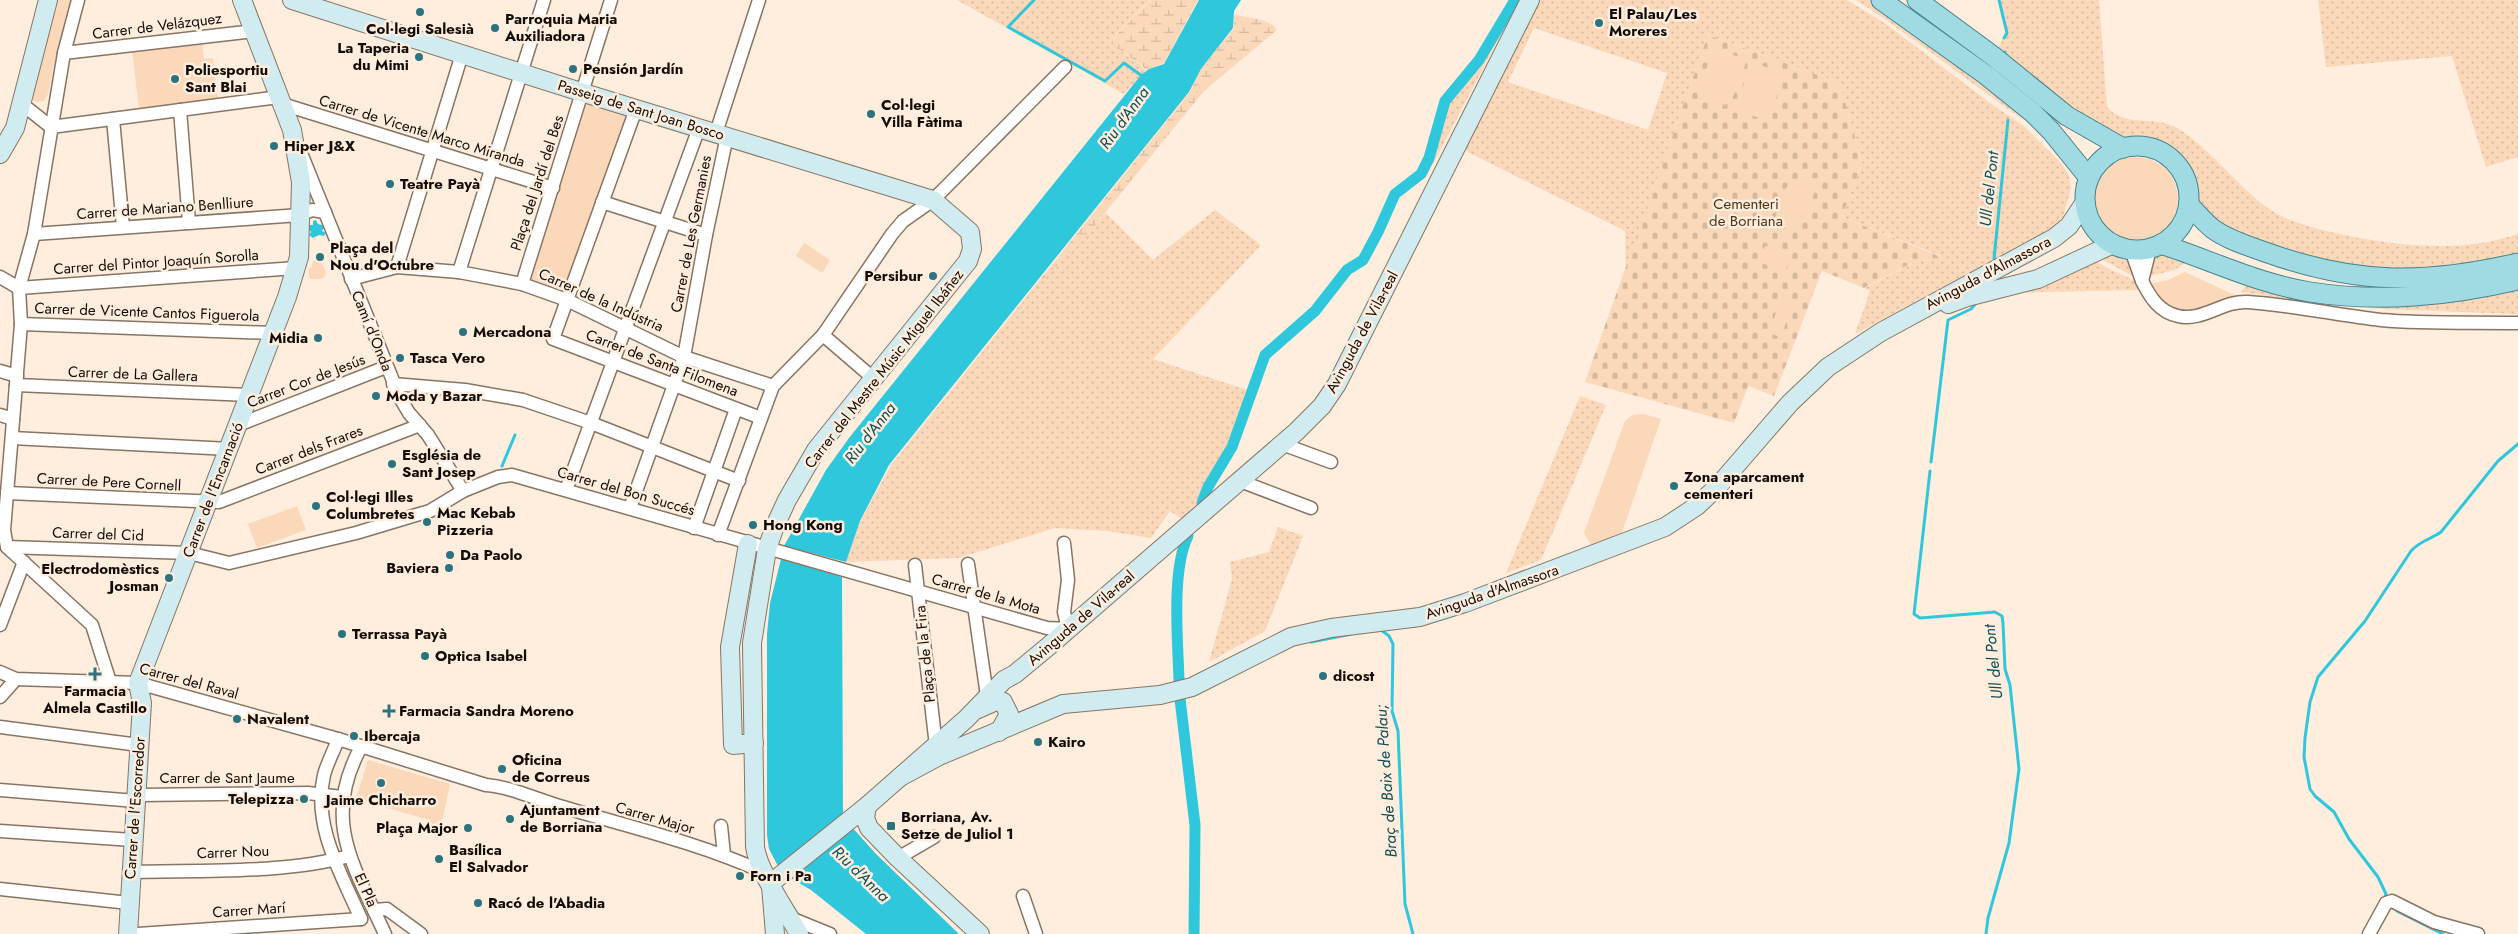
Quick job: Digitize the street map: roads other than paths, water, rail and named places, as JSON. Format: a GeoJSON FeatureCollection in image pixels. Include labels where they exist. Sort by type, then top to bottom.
{"type":"FeatureCollection","features":[{"type":"Feature","properties":{"kind":"main road"},"geometry":{"type":"LineString","coordinates":[[1881,0],[1986,75],[2032,112],[2051,131],[2089,178]]}},
{"type":"Feature","properties":{"kind":"main road"},"geometry":{"type":"LineString","coordinates":[[1917,0],[1993,56],[2067,116],[2123,148]]}},
{"type":"Feature","properties":{"kind":"main road"},"geometry":{"type":"LineString","coordinates":[[2156,246],[2180,228],[2189,205],[2189,191],[2185,177],[2178,165],[2168,156],[2146,147],[2123,148],[2102,159],[2089,178],[2085,202],[2094,227],[2102,237],[2122,247],[2156,246],[2309,292],[2354,296],[2425,297],[2478,289],[2518,280]]}},
{"type":"Feature","properties":{"kind":"main road"},"geometry":{"type":"LineString","coordinates":[[2189,205],[2214,229],[2257,250],[2308,267],[2382,278],[2425,278],[2472,273],[2518,263]]}},
{"type":"Feature","properties":{"kind":"street"},"geometry":{"type":"LineString","coordinates":[[2,147],[15,128],[48,0]]}},
{"type":"Feature","properties":{"kind":"street"},"geometry":{"type":"LineString","coordinates":[[78,0],[64,54],[34,234],[19,288],[21,324],[12,438],[4,475],[7,493],[2,529],[7,547],[92,625],[110,682]]}},
{"type":"Feature","properties":{"kind":"street","name":"Camí d'Onda"},"geometry":{"type":"LineString","coordinates":[[242,0],[386,367],[409,414],[420,425],[463,491]]}},
{"type":"Feature","properties":{"kind":"street","name":"Passeig de Sant Joan Bosco"},"geometry":{"type":"LineString","coordinates":[[292,0],[330,6],[462,54],[932,200],[965,225],[970,232],[973,242]]}},
{"type":"Feature","properties":{"kind":"street"},"geometry":{"type":"LineString","coordinates":[[459,272],[544,0]]}},
{"type":"Feature","properties":{"kind":"street","name":"Plaça del Jardí del Bes"},"geometry":{"type":"LineString","coordinates":[[522,284],[584,93],[611,0]]}},
{"type":"Feature","properties":{"kind":"street","name":"Carrer de Les Germanies"},"geometry":{"type":"LineString","coordinates":[[630,508],[684,357],[722,134],[759,0]]}},
{"type":"Feature","properties":{"kind":"street","name":"Avinguda de Vila-real"},"geometry":{"type":"LineString","coordinates":[[991,735],[1009,717],[1006,705],[1006,690],[1015,674],[1048,636],[1068,629],[1240,481],[1322,406],[1337,384],[1530,0]]}},
{"type":"Feature","properties":{"kind":"street","name":"Carrer de Velázquez"},"geometry":{"type":"LineString","coordinates":[[64,54],[254,31]]}},
{"type":"Feature","properties":{"kind":"street"},"geometry":{"type":"LineString","coordinates":[[396,267],[462,54]]}},
{"type":"Feature","properties":{"kind":"street"},"geometry":{"type":"LineString","coordinates":[[718,535],[772,386],[823,336],[892,234],[904,221],[932,200],[1065,67]]}},
{"type":"Feature","properties":{"kind":"street"},"geometry":{"type":"LineString","coordinates":[[22,104],[51,127],[180,110],[281,101]]}},
{"type":"Feature","properties":{"kind":"street","name":"Carrer de Vicente Marco Miranda"},"geometry":{"type":"LineString","coordinates":[[281,101],[552,188]]}},
{"type":"Feature","properties":{"kind":"street"},"geometry":{"type":"LineString","coordinates":[[568,300],[636,109]]}},
{"type":"Feature","properties":{"kind":"street"},"geometry":{"type":"LineString","coordinates":[[180,110],[190,222]]}},
{"type":"Feature","properties":{"kind":"street"},"geometry":{"type":"LineString","coordinates":[[113,119],[123,227]]}},
{"type":"Feature","properties":{"kind":"street"},"geometry":{"type":"LineString","coordinates":[[566,490],[699,128]]}},
{"type":"Feature","properties":{"kind":"street","name":"Camí d'Onda"},"geometry":{"type":"LineString","coordinates":[[292,130],[302,182],[300,215]]}},
{"type":"Feature","properties":{"kind":"street"},"geometry":{"type":"LineString","coordinates":[[602,202],[706,235]]}},
{"type":"Feature","properties":{"kind":"street","name":"Avinguda d'Almassora"},"geometry":{"type":"LineString","coordinates":[[938,751],[991,735],[1035,714],[1063,704],[1160,695],[1192,687],[1291,637],[1331,628],[1420,617],[1561,568],[1665,528],[1697,506],[1719,485],[1790,403],[1828,367],[1881,332],[2054,238],[2069,226],[2085,202]]}},
{"type":"Feature","properties":{"kind":"street"},"geometry":{"type":"LineString","coordinates":[[296,268],[300,251],[300,215],[312,210],[325,212]]}},
{"type":"Feature","properties":{"kind":"street","name":"Carrer de Mariano Benlliure"},"geometry":{"type":"LineString","coordinates":[[34,234],[300,215]]}},
{"type":"Feature","properties":{"kind":"street","name":"Carrer del Mestre Músic Miguel Ibáñez"},"geometry":{"type":"LineString","coordinates":[[772,876],[757,860],[755,847],[752,643],[787,500],[816,450],[968,261],[973,242]]}},
{"type":"Feature","properties":{"kind":"street"},"geometry":{"type":"LineString","coordinates":[[2142,280],[2156,246]]}},
{"type":"Feature","properties":{"kind":"street"},"geometry":{"type":"LineString","coordinates":[[2122,247],[2154,303],[2167,313],[2179,317],[2199,315],[2224,306],[2247,302],[2384,320],[2518,323]]}},
{"type":"Feature","properties":{"kind":"street","name":"Avinguda d'Almassora"},"geometry":{"type":"LineString","coordinates":[[1881,332],[1967,296],[2038,280],[2122,247]]}},
{"type":"Feature","properties":{"kind":"street","name":"Carrer de la Indústria"},"geometry":{"type":"LineString","coordinates":[[351,279],[396,267],[459,272],[522,284],[568,300],[684,357],[772,386]]}},
{"type":"Feature","properties":{"kind":"street","name":"Carrer del Pintor Joaquín Sorolla"},"geometry":{"type":"LineString","coordinates":[[19,288],[296,268]]}},
{"type":"Feature","properties":{"kind":"street","name":"Carrer de l'Encarnació"},"geometry":{"type":"LineString","coordinates":[[138,683],[230,449],[272,333],[288,297],[296,268]]}},
{"type":"Feature","properties":{"kind":"street"},"geometry":{"type":"LineString","coordinates":[[0,277],[10,285],[19,288]]}},
{"type":"Feature","properties":{"kind":"street","name":"Carrer de Santa Filomena"},"geometry":{"type":"LineString","coordinates":[[568,300],[552,339],[761,418]]}},
{"type":"Feature","properties":{"kind":"street","name":"Carrer de Vicente Cantos Figuerola"},"geometry":{"type":"LineString","coordinates":[[21,324],[272,333]]}},
{"type":"Feature","properties":{"kind":"street"},"geometry":{"type":"LineString","coordinates":[[823,336],[873,378]]}},
{"type":"Feature","properties":{"kind":"street","name":"Carrer Cor de Jesús"},"geometry":{"type":"LineString","coordinates":[[238,425],[386,367]]}},
{"type":"Feature","properties":{"kind":"street","name":"Carrer de La Gallera"},"geometry":{"type":"LineString","coordinates":[[0,371],[16,381],[249,395]]}},
{"type":"Feature","properties":{"kind":"street"},"geometry":{"type":"LineString","coordinates":[[394,384],[465,390],[524,400],[591,423],[739,481]]}},
{"type":"Feature","properties":{"kind":"street"},"geometry":{"type":"LineString","coordinates":[[694,528],[736,408]]}},
{"type":"Feature","properties":{"kind":"street"},"geometry":{"type":"LineString","coordinates":[[0,415],[13,418]]}},
{"type":"Feature","properties":{"kind":"street","name":"Carrer dels Frares"},"geometry":{"type":"LineString","coordinates":[[209,502],[219,502],[420,425]]}},
{"type":"Feature","properties":{"kind":"street"},"geometry":{"type":"LineString","coordinates":[[12,438],[230,449]]}},
{"type":"Feature","properties":{"kind":"street"},"geometry":{"type":"LineString","coordinates":[[1282,444],[1331,462]]}},
{"type":"Feature","properties":{"kind":"street","name":"Carrer del Bon Succés"},"geometry":{"type":"LineString","coordinates":[[189,553],[229,563],[264,556],[370,529],[430,510],[463,491],[498,477],[512,475],[774,551]]}},
{"type":"Feature","properties":{"kind":"street"},"geometry":{"type":"LineString","coordinates":[[1240,481],[1311,508]]}},
{"type":"Feature","properties":{"kind":"street","name":"Carrer de Pere Cornell"},"geometry":{"type":"LineString","coordinates":[[7,493],[209,502]]}},
{"type":"Feature","properties":{"kind":"street"},"geometry":{"type":"LineString","coordinates":[[1064,543],[1068,580],[1064,612],[1068,629]]}},
{"type":"Feature","properties":{"kind":"street"},"geometry":{"type":"LineString","coordinates":[[748,544],[730,647],[733,745],[754,743]]}},
{"type":"Feature","properties":{"kind":"street","name":"Carrer del Cid"},"geometry":{"type":"LineString","coordinates":[[7,547],[189,553]]}},
{"type":"Feature","properties":{"kind":"street","name":"Plaça de la Fira"},"geometry":{"type":"LineString","coordinates":[[774,551],[844,569],[917,591],[938,751]]}},
{"type":"Feature","properties":{"kind":"street"},"geometry":{"type":"LineString","coordinates":[[0,625],[24,562]]}},
{"type":"Feature","properties":{"kind":"street"},"geometry":{"type":"LineString","coordinates":[[968,564],[987,696]]}},
{"type":"Feature","properties":{"kind":"street"},"geometry":{"type":"LineString","coordinates":[[915,565],[917,591]]}},
{"type":"Feature","properties":{"kind":"street","name":"Carrer de la Mota"},"geometry":{"type":"LineString","coordinates":[[917,591],[974,608],[1048,636]]}},
{"type":"Feature","properties":{"kind":"street"},"geometry":{"type":"LineString","coordinates":[[730,647],[752,643]]}},
{"type":"Feature","properties":{"kind":"street","name":"Carrer del Raval"},"geometry":{"type":"LineString","coordinates":[[0,672],[16,679],[138,683],[338,740]]}},
{"type":"Feature","properties":{"kind":"street","name":"Avinguda de Vila-real"},"geometry":{"type":"LineString","coordinates":[[938,751],[987,696],[1004,680],[1015,674]]}},
{"type":"Feature","properties":{"kind":"street"},"geometry":{"type":"LineString","coordinates":[[0,697],[16,679]]}},
{"type":"Feature","properties":{"kind":"street","name":"Carrer de l'Escorredor"},"geometry":{"type":"LineString","coordinates":[[128,934],[142,702],[138,683]]}},
{"type":"Feature","properties":{"kind":"street","name":"Avinguda de Vila-real"},"geometry":{"type":"LineString","coordinates":[[974,711],[996,701],[1006,705]]}},
{"type":"Feature","properties":{"kind":"street"},"geometry":{"type":"LineString","coordinates":[[1006,705],[1023,714],[1035,714]]}},
{"type":"Feature","properties":{"kind":"street"},"geometry":{"type":"LineString","coordinates":[[974,711],[970,722],[971,729],[991,735]]}},
{"type":"Feature","properties":{"kind":"street"},"geometry":{"type":"LineString","coordinates":[[0,727],[139,745]]}},
{"type":"Feature","properties":{"kind":"street"},"geometry":{"type":"LineString","coordinates":[[338,740],[361,747]]}},
{"type":"Feature","properties":{"kind":"street","name":"El Pla"},"geometry":{"type":"LineString","coordinates":[[338,740],[324,775],[321,796],[322,820],[335,859],[361,919],[374,910],[349,856],[344,831],[342,797],[353,762],[361,747]]}},
{"type":"Feature","properties":{"kind":"street","name":"Carrer Major"},"geometry":{"type":"LineString","coordinates":[[361,747],[724,855],[772,876]]}},
{"type":"Feature","properties":{"kind":"street"},"geometry":{"type":"LineString","coordinates":[[772,876],[867,806],[900,777],[938,751]]}},
{"type":"Feature","properties":{"kind":"street"},"geometry":{"type":"LineString","coordinates":[[0,790],[136,801]]}},
{"type":"Feature","properties":{"kind":"street","name":"Carrer de Sant Jaume"},"geometry":{"type":"LineString","coordinates":[[136,801],[141,795],[308,794],[321,796]]}},
{"type":"Feature","properties":{"kind":"street"},"geometry":{"type":"LineString","coordinates":[[321,796],[342,797]]}},
{"type":"Feature","properties":{"kind":"street"},"geometry":{"type":"LineString","coordinates":[[867,806],[865,818],[869,828],[898,858],[980,934]]}},
{"type":"Feature","properties":{"kind":"street"},"geometry":{"type":"LineString","coordinates":[[721,826],[724,855]]}},
{"type":"Feature","properties":{"kind":"street"},"geometry":{"type":"LineString","coordinates":[[0,831],[133,840]]}},
{"type":"Feature","properties":{"kind":"street"},"geometry":{"type":"LineString","coordinates":[[898,858],[934,838]]}},
{"type":"Feature","properties":{"kind":"street","name":"El Pla"},"geometry":{"type":"LineString","coordinates":[[335,859],[349,856]]}},
{"type":"Feature","properties":{"kind":"street","name":"Carrer Nou"},"geometry":{"type":"LineString","coordinates":[[131,872],[271,867],[335,859]]}},
{"type":"Feature","properties":{"kind":"street"},"geometry":{"type":"LineString","coordinates":[[772,876],[799,934]]}},
{"type":"Feature","properties":{"kind":"street"},"geometry":{"type":"LineString","coordinates":[[772,876],[774,931]]}},
{"type":"Feature","properties":{"kind":"street"},"geometry":{"type":"LineString","coordinates":[[0,889],[129,903]]}},
{"type":"Feature","properties":{"kind":"street"},"geometry":{"type":"LineString","coordinates":[[1023,896],[1036,934]]}},
{"type":"Feature","properties":{"kind":"street"},"geometry":{"type":"LineString","coordinates":[[2369,934],[2386,903],[2392,901],[2434,922],[2478,934]]}},
{"type":"Feature","properties":{"kind":"street"},"geometry":{"type":"LineString","coordinates":[[385,934],[374,910],[387,909],[421,934]]}},
{"type":"Feature","properties":{"kind":"street"},"geometry":{"type":"LineString","coordinates":[[774,931],[777,921],[784,917],[830,934]]}},
{"type":"Feature","properties":{"kind":"street","name":"Carrer Marí"},"geometry":{"type":"LineString","coordinates":[[138,934],[361,919]]}},
{"type":"Feature","properties":{"kind":"water","name":"Riu d'Anna"},"geometry":{"type":"Polygon","coordinates":[[[1199,0],[1241,0],[1234,11],[1233,28],[1201,69],[1189,92],[889,465],[860,521],[846,562],[784,546],[826,470],[849,438],[1141,75],[1149,69],[1164,64],[1199,0]]]}},
{"type":"Feature","properties":{"kind":"water"},"geometry":{"type":"Polygon","coordinates":[[[316,220],[318,224],[325,226],[322,231],[326,233],[324,236],[319,235],[313,238],[309,235],[311,232],[308,228],[316,220]]]}},
{"type":"Feature","properties":{"kind":"water"},"geometry":{"type":"Polygon","coordinates":[[[781,559],[842,577],[843,815],[779,868],[769,849],[767,835],[767,634],[770,603],[781,559]]]}},
{"type":"Feature","properties":{"kind":"water","name":"Riu d'Anna"},"geometry":{"type":"Polygon","coordinates":[[[851,826],[876,854],[959,934],[866,934],[811,890],[789,877],[851,826]]]}},
{"type":"Feature","properties":{"kind":"waterway","name":"Riu d'Anna"},"geometry":{"type":"LineString","coordinates":[[1034,0],[1008,27],[1105,81],[1124,63],[1142,76],[1142,80]]}},
{"type":"Feature","properties":{"kind":"waterway"},"geometry":{"type":"LineString","coordinates":[[1202,503],[1208,487],[1232,447],[1265,355],[1315,311],[1347,270],[1363,260],[1395,194],[1421,174],[1429,158],[1445,101],[1479,60],[1515,0]]}},
{"type":"Feature","properties":{"kind":"waterway","name":"Ull del Pont"},"geometry":{"type":"LineString","coordinates":[[1999,0],[2007,33],[2004,38]]}},
{"type":"Feature","properties":{"kind":"waterway","name":"Ull del Pont"},"geometry":{"type":"LineString","coordinates":[[1994,259],[2008,120]]}},
{"type":"Feature","properties":{"kind":"waterway","name":"Ull del Pont"},"geometry":{"type":"LineString","coordinates":[[1931,462],[1948,320],[1971,309],[1979,300]]}},
{"type":"Feature","properties":{"kind":"waterway"},"geometry":{"type":"LineString","coordinates":[[502,466],[515,435]]}},
{"type":"Feature","properties":{"kind":"waterway"},"geometry":{"type":"LineString","coordinates":[[2383,901],[2386,894],[2378,877],[2349,839],[2334,812],[2315,796],[2310,789],[2304,757],[2310,702],[2318,677],[2365,621],[2411,551],[2441,532],[2498,461],[2518,444]]}},
{"type":"Feature","properties":{"kind":"waterway","name":"Ull del Pont"},"geometry":{"type":"LineString","coordinates":[[1930,471],[1914,614],[1920,618],[1995,612],[2002,616],[2003,623],[2005,669],[2010,685],[2019,769],[2009,843],[1988,918],[1986,934]]}},
{"type":"Feature","properties":{"kind":"waterway"},"geometry":{"type":"LineString","coordinates":[[1179,681],[1177,587],[1179,568],[1188,536]]}},
{"type":"Feature","properties":{"kind":"waterway","name":"Braç de Baix de Palau;"},"geometry":{"type":"LineString","coordinates":[[1381,630],[1389,636],[1393,644],[1392,711],[1398,731],[1405,904],[1413,934]]}},
{"type":"Feature","properties":{"kind":"waterway"},"geometry":{"type":"LineString","coordinates":[[1311,642],[1352,634]]}},
{"type":"Feature","properties":{"kind":"waterway"},"geometry":{"type":"LineString","coordinates":[[1180,699],[1195,825],[1194,934]]}},
{"type":"Feature","properties":{"kind":"waterway"},"geometry":{"type":"LineString","coordinates":[[2397,911],[2443,934]]}},
{"type":"Feature","properties":{"kind":"place","name":"Col·legi Salesià"},"geometry":{"type":"Point","coordinates":[420,12]}},
{"type":"Feature","properties":{"kind":"place","name":"El Palau/Les Moreres"},"geometry":{"type":"Point","coordinates":[1599,23]}},
{"type":"Feature","properties":{"kind":"place","name":"Parroquia Maria Auxiliadora"},"geometry":{"type":"Point","coordinates":[495,28]}},
{"type":"Feature","properties":{"kind":"place","name":"La Taperia du Mimi"},"geometry":{"type":"Point","coordinates":[419,57]}},
{"type":"Feature","properties":{"kind":"place","name":"Pensión Jardín"},"geometry":{"type":"Point","coordinates":[573,69]}},
{"type":"Feature","properties":{"kind":"place","name":"Poliesportiu Sant Blai"},"geometry":{"type":"Point","coordinates":[175,79]}},
{"type":"Feature","properties":{"kind":"place","name":"Col·legi Villa Fàtima"},"geometry":{"type":"Point","coordinates":[871,114]}},
{"type":"Feature","properties":{"kind":"place","name":"Hiper J&X"},"geometry":{"type":"Point","coordinates":[274,146]}},
{"type":"Feature","properties":{"kind":"place","name":"Teatre Payà"},"geometry":{"type":"Point","coordinates":[390,184]}},
{"type":"Feature","properties":{"kind":"place","name":"Plaça del Nou d'Octubre"},"geometry":{"type":"Point","coordinates":[320,257]}},
{"type":"Feature","properties":{"kind":"place","name":"Persibur"},"geometry":{"type":"Point","coordinates":[933,276]}},
{"type":"Feature","properties":{"kind":"place","name":"Mercadona"},"geometry":{"type":"Point","coordinates":[463,332]}},
{"type":"Feature","properties":{"kind":"place","name":"Midia"},"geometry":{"type":"Point","coordinates":[318,338]}},
{"type":"Feature","properties":{"kind":"place","name":"Tasca Vero"},"geometry":{"type":"Point","coordinates":[400,358]}},
{"type":"Feature","properties":{"kind":"place","name":"Moda y Bazar"},"geometry":{"type":"Point","coordinates":[376,396]}},
{"type":"Feature","properties":{"kind":"place","name":"Església de Sant Josep"},"geometry":{"type":"Point","coordinates":[392,464]}},
{"type":"Feature","properties":{"kind":"place","name":"Zona aparcament cementeri"},"geometry":{"type":"Point","coordinates":[1674,486]}},
{"type":"Feature","properties":{"kind":"place","name":"Col·legi Illes Columbretes"},"geometry":{"type":"Point","coordinates":[316,506]}},
{"type":"Feature","properties":{"kind":"place","name":"Mac Kebab Pizzeria"},"geometry":{"type":"Point","coordinates":[427,522]}},
{"type":"Feature","properties":{"kind":"place","name":"Hong Kong"},"geometry":{"type":"Point","coordinates":[753,525]}},
{"type":"Feature","properties":{"kind":"place","name":"Da Paolo"},"geometry":{"type":"Point","coordinates":[450,555]}},
{"type":"Feature","properties":{"kind":"place","name":"Baviera"},"geometry":{"type":"Point","coordinates":[449,568]}},
{"type":"Feature","properties":{"kind":"place","name":"Electrodomèstics Josman"},"geometry":{"type":"Point","coordinates":[169,578]}},
{"type":"Feature","properties":{"kind":"place","name":"Terrassa Payà"},"geometry":{"type":"Point","coordinates":[342,634]}},
{"type":"Feature","properties":{"kind":"place","name":"Optica Isabel"},"geometry":{"type":"Point","coordinates":[425,656]}},
{"type":"Feature","properties":{"kind":"place","name":"Farmacia Almela Castillo"},"geometry":{"type":"Point","coordinates":[95,674]}},
{"type":"Feature","properties":{"kind":"place","name":"dicost"},"geometry":{"type":"Point","coordinates":[1323,676]}},
{"type":"Feature","properties":{"kind":"place","name":"Farmacia Sandra Moreno"},"geometry":{"type":"Point","coordinates":[389,711]}},
{"type":"Feature","properties":{"kind":"place","name":"Navalent"},"geometry":{"type":"Point","coordinates":[237,719]}},
{"type":"Feature","properties":{"kind":"place","name":"Ibercaja"},"geometry":{"type":"Point","coordinates":[354,736]}},
{"type":"Feature","properties":{"kind":"place","name":"Kairo"},"geometry":{"type":"Point","coordinates":[1038,742]}},
{"type":"Feature","properties":{"kind":"place","name":"Oficina de Correus"},"geometry":{"type":"Point","coordinates":[502,769]}},
{"type":"Feature","properties":{"kind":"place","name":"Jaime Chicharro"},"geometry":{"type":"Point","coordinates":[381,783]}},
{"type":"Feature","properties":{"kind":"place","name":"Telepizza"},"geometry":{"type":"Point","coordinates":[304,799]}},
{"type":"Feature","properties":{"kind":"place","name":"Ajuntament de Borriana"},"geometry":{"type":"Point","coordinates":[510,819]}},
{"type":"Feature","properties":{"kind":"place","name":"Borriana, Av. Setze de Juliol 1"},"geometry":{"type":"Point","coordinates":[891,826]}},
{"type":"Feature","properties":{"kind":"place","name":"Plaça Major"},"geometry":{"type":"Point","coordinates":[468,828]}},
{"type":"Feature","properties":{"kind":"place","name":"Basílica El Salvador"},"geometry":{"type":"Point","coordinates":[439,859]}},
{"type":"Feature","properties":{"kind":"place","name":"Forn i Pa"},"geometry":{"type":"Point","coordinates":[740,876]}},
{"type":"Feature","properties":{"kind":"place","name":"Racó de l'Abadia"},"geometry":{"type":"Point","coordinates":[478,903]}},
{"type":"Feature","properties":{"kind":"park label","name":"Cementeri de Borriana"},"geometry":{"type":"Point","coordinates":[1746,212]}}]}
